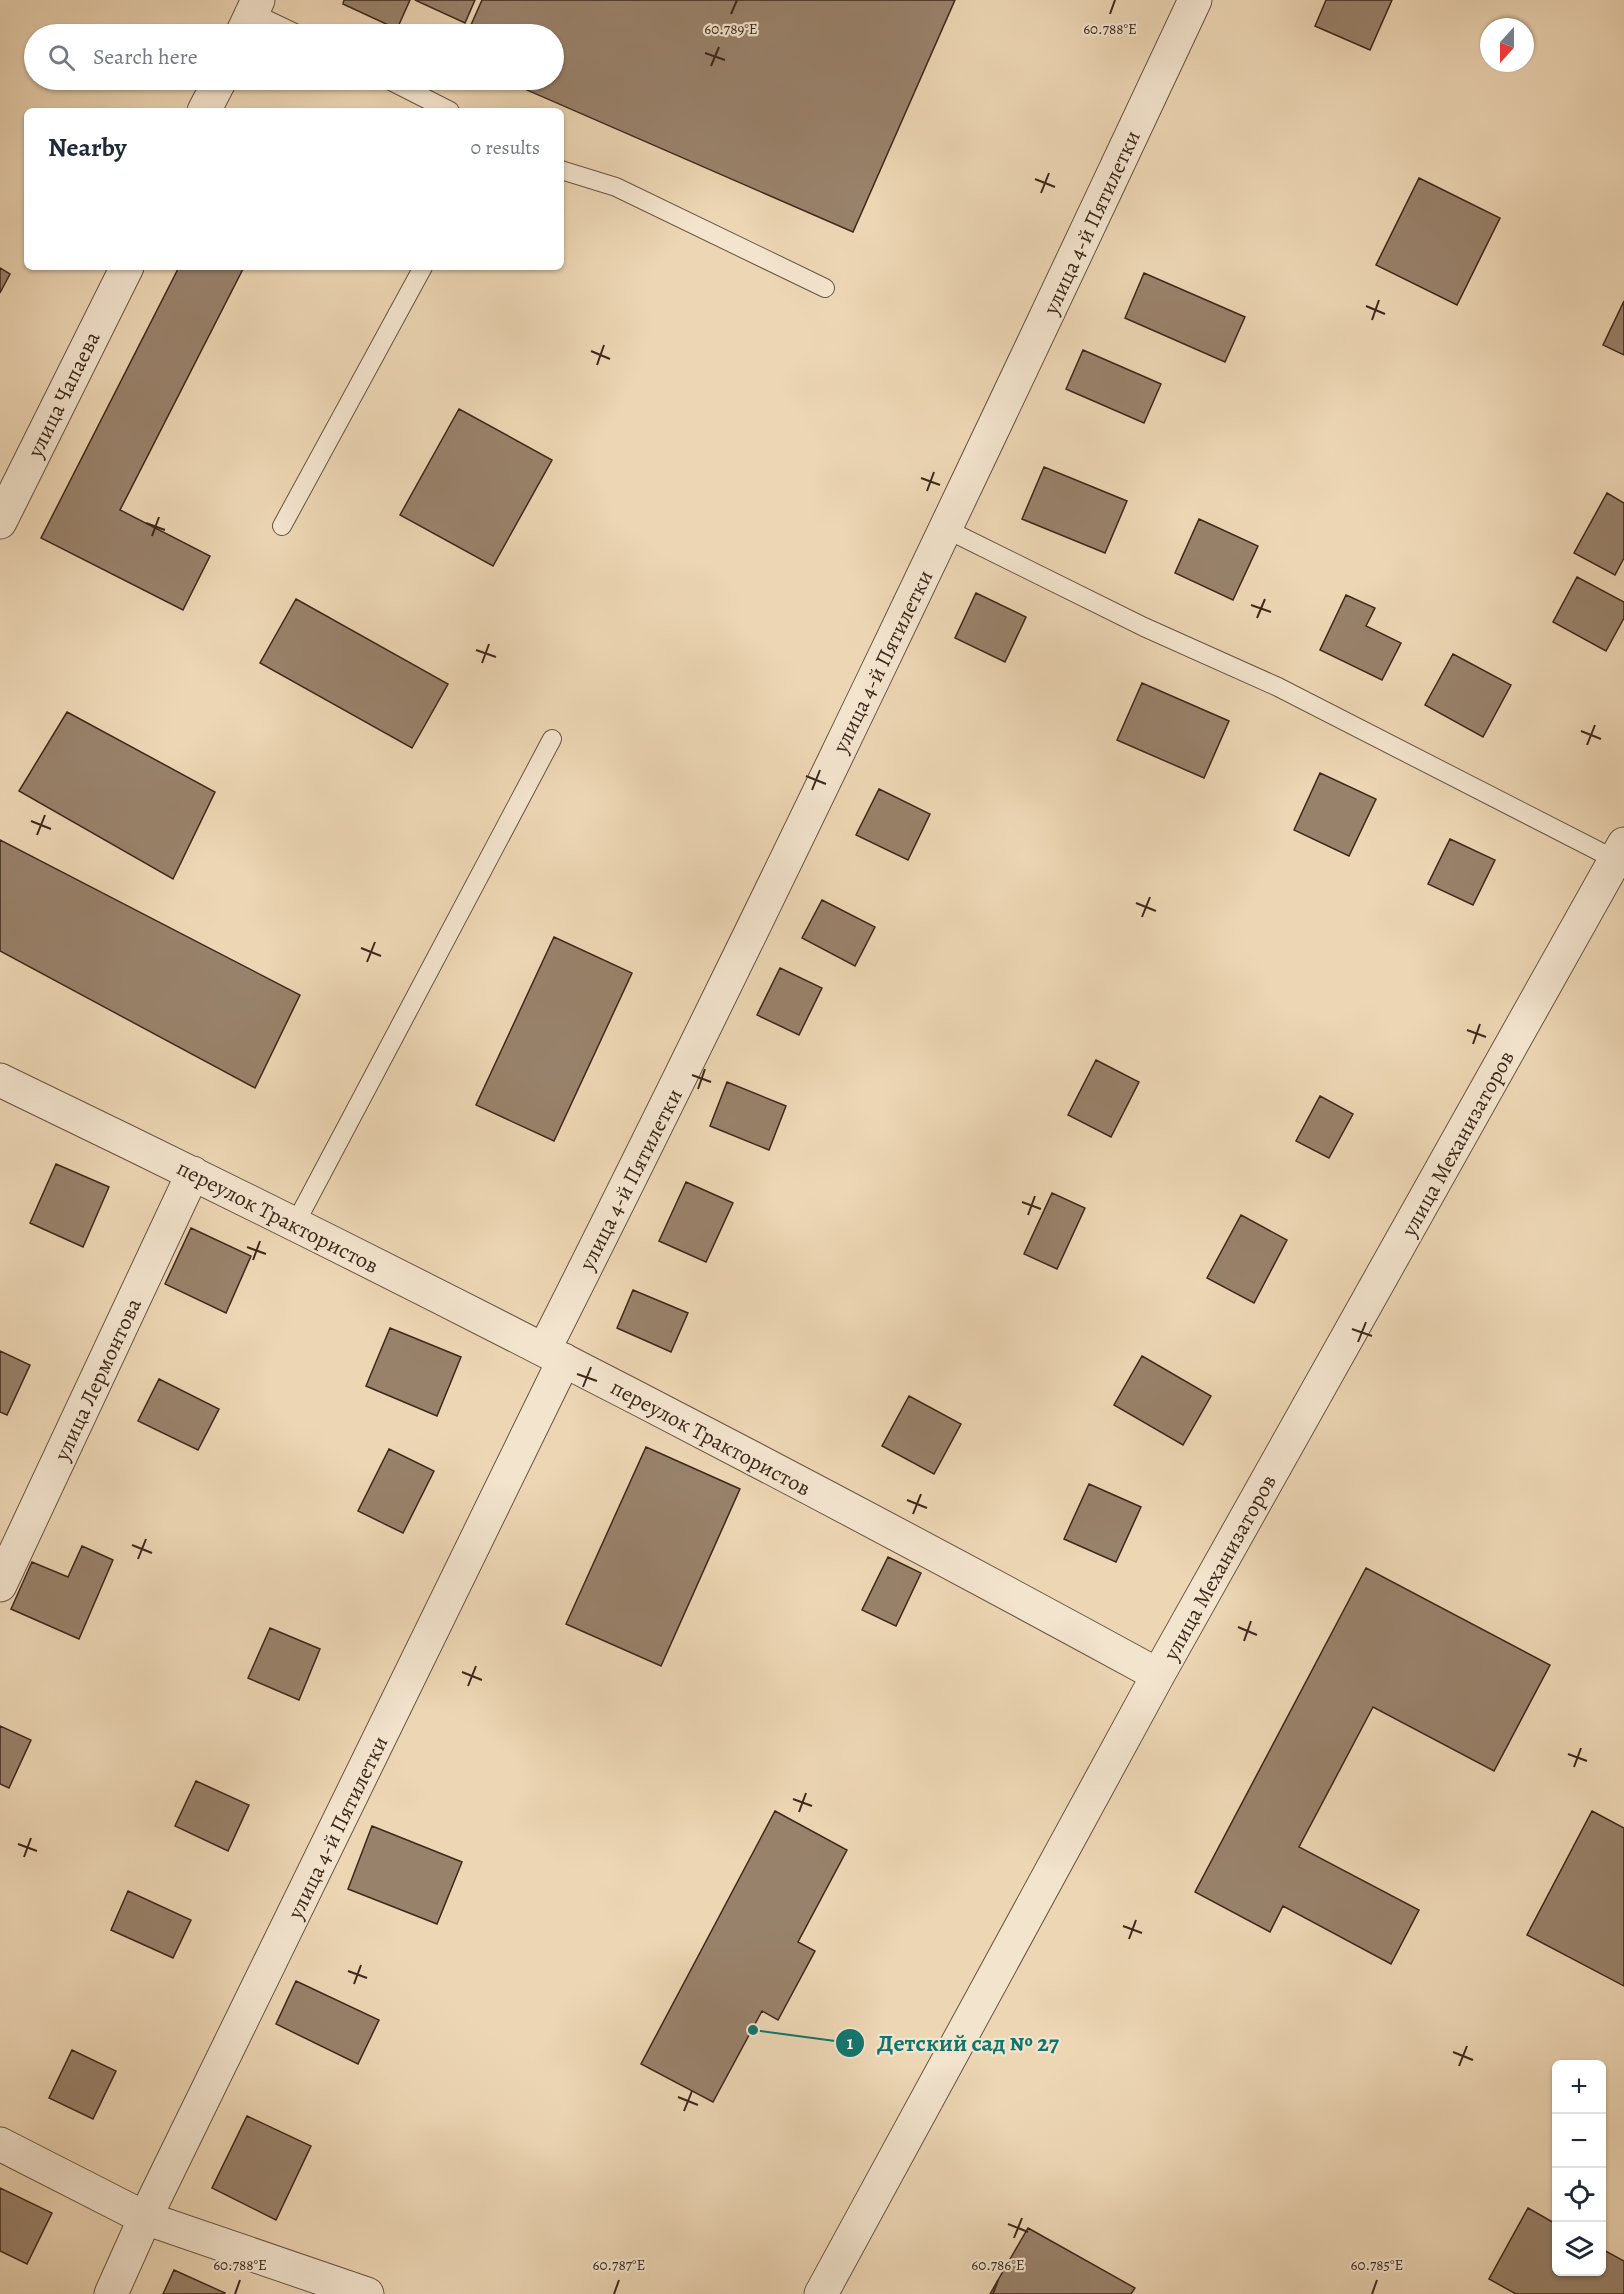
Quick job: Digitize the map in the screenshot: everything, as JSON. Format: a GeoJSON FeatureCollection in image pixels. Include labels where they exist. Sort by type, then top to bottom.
{"type":"FeatureCollection","features":[{"type":"Feature","properties":{"kind":"street","name":"улица 4-й Пятилетки"},"geometry":{"type":"LineString","coordinates":[[111,2294],[554,1355],[674,1092],[946,529],[1195,0]]}},
{"type":"Feature","properties":{"kind":"street"},"geometry":{"type":"LineString","coordinates":[[206,108],[215,90]]}},
{"type":"Feature","properties":{"kind":"street","name":"улица Чапаева"},"geometry":{"type":"LineString","coordinates":[[0,522],[125,270]]}},
{"type":"Feature","properties":{"kind":"street","name":"улица Механизаторов"},"geometry":{"type":"LineString","coordinates":[[821,2294],[1158,1675],[1620,852]]}},
{"type":"Feature","properties":{"kind":"street","name":"переулок Трактористов"},"geometry":{"type":"LineString","coordinates":[[0,1080],[193,1173],[554,1355],[958,1566],[1158,1675]]}},
{"type":"Feature","properties":{"kind":"street","name":"улица Лермонтова"},"geometry":{"type":"LineString","coordinates":[[0,1585],[193,1173]]}},
{"type":"Feature","properties":{"kind":"street"},"geometry":{"type":"LineString","coordinates":[[0,2144],[145,2218],[367,2294]]}},
{"type":"Feature","properties":{"kind":"lane"},"geometry":{"type":"LineString","coordinates":[[251,16],[271,24]]}},
{"type":"Feature","properties":{"kind":"lane"},"geometry":{"type":"LineString","coordinates":[[409,90],[444,108]]}},
{"type":"Feature","properties":{"kind":"lane"},"geometry":{"type":"LineString","coordinates":[[564,171],[616,188],[825,288]]}},
{"type":"Feature","properties":{"kind":"lane"},"geometry":{"type":"LineString","coordinates":[[282,526],[421,270]]}},
{"type":"Feature","properties":{"kind":"lane"},"geometry":{"type":"LineString","coordinates":[[946,529],[1144,627],[1278,687],[1620,852]]}},
{"type":"Feature","properties":{"kind":"lane"},"geometry":{"type":"LineString","coordinates":[[295,1224],[552,739]]}},
{"type":"Feature","properties":{"kind":"building"},"geometry":{"type":"Polygon","coordinates":[[[344,0],[410,0],[399,24],[386,24],[343,4],[344,0]]]}},
{"type":"Feature","properties":{"kind":"building"},"geometry":{"type":"Polygon","coordinates":[[[415,0],[475,0],[465,23],[415,0]]]}},
{"type":"Feature","properties":{"kind":"building"},"geometry":{"type":"Polygon","coordinates":[[[482,0],[955,0],[853,232],[527,90],[564,90],[564,24],[471,24],[482,0]]]}},
{"type":"Feature","properties":{"kind":"building"},"geometry":{"type":"Polygon","coordinates":[[[1326,0],[1392,0],[1370,50],[1315,26],[1326,0]]]}},
{"type":"Feature","properties":{"kind":"building"},"geometry":{"type":"Polygon","coordinates":[[[1419,178],[1500,218],[1457,305],[1376,265],[1419,178]]]}},
{"type":"Feature","properties":{"kind":"building"},"geometry":{"type":"Polygon","coordinates":[[[0,268],[10,274],[0,293],[0,268]]]}},
{"type":"Feature","properties":{"kind":"building"},"geometry":{"type":"Polygon","coordinates":[[[177,270],[242,270],[120,510],[210,556],[183,610],[41,538],[177,270]]]}},
{"type":"Feature","properties":{"kind":"building"},"geometry":{"type":"Polygon","coordinates":[[[1144,273],[1245,317],[1225,362],[1125,318],[1144,273]]]}},
{"type":"Feature","properties":{"kind":"building"},"geometry":{"type":"Polygon","coordinates":[[[1624,301],[1624,355],[1603,345],[1624,301]]]}},
{"type":"Feature","properties":{"kind":"building"},"geometry":{"type":"Polygon","coordinates":[[[1083,350],[1161,384],[1144,423],[1066,389],[1083,350]]]}},
{"type":"Feature","properties":{"kind":"building"},"geometry":{"type":"Polygon","coordinates":[[[459,409],[552,460],[493,566],[400,515],[459,409]]]}},
{"type":"Feature","properties":{"kind":"building"},"geometry":{"type":"Polygon","coordinates":[[[1044,467],[1127,501],[1105,553],[1022,519],[1044,467]]]}},
{"type":"Feature","properties":{"kind":"building"},"geometry":{"type":"Polygon","coordinates":[[[1607,493],[1624,503],[1624,558],[1615,575],[1574,553],[1607,493]]]}},
{"type":"Feature","properties":{"kind":"building"},"geometry":{"type":"Polygon","coordinates":[[[1199,519],[1258,546],[1233,600],[1175,573],[1199,519]]]}},
{"type":"Feature","properties":{"kind":"building"},"geometry":{"type":"Polygon","coordinates":[[[1577,577],[1624,602],[1624,618],[1606,651],[1553,622],[1577,577]]]}},
{"type":"Feature","properties":{"kind":"building"},"geometry":{"type":"Polygon","coordinates":[[[976,593],[1026,617],[1005,662],[955,638],[976,593]]]}},
{"type":"Feature","properties":{"kind":"building"},"geometry":{"type":"Polygon","coordinates":[[[1346,595],[1375,608],[1366,626],[1401,643],[1382,680],[1320,650],[1346,595]]]}},
{"type":"Feature","properties":{"kind":"building"},"geometry":{"type":"Polygon","coordinates":[[[296,599],[448,684],[412,748],[260,663],[296,599]]]}},
{"type":"Feature","properties":{"kind":"building"},"geometry":{"type":"Polygon","coordinates":[[[1453,654],[1511,685],[1483,737],[1425,705],[1453,654]]]}},
{"type":"Feature","properties":{"kind":"building"},"geometry":{"type":"Polygon","coordinates":[[[1142,683],[1229,721],[1204,778],[1117,740],[1142,683]]]}},
{"type":"Feature","properties":{"kind":"building"},"geometry":{"type":"Polygon","coordinates":[[[67,712],[215,792],[173,879],[19,791],[67,712]]]}},
{"type":"Feature","properties":{"kind":"building"},"geometry":{"type":"Polygon","coordinates":[[[1320,773],[1376,799],[1349,856],[1294,830],[1320,773]]]}},
{"type":"Feature","properties":{"kind":"building"},"geometry":{"type":"Polygon","coordinates":[[[879,789],[930,814],[908,860],[856,835],[879,789]]]}},
{"type":"Feature","properties":{"kind":"building"},"geometry":{"type":"Polygon","coordinates":[[[1450,839],[1495,860],[1473,905],[1428,884],[1450,839]]]}},
{"type":"Feature","properties":{"kind":"building"},"geometry":{"type":"Polygon","coordinates":[[[0,840],[300,995],[255,1088],[0,951],[0,840]]]}},
{"type":"Feature","properties":{"kind":"building"},"geometry":{"type":"Polygon","coordinates":[[[822,900],[875,927],[855,966],[802,938],[822,900]]]}},
{"type":"Feature","properties":{"kind":"building"},"geometry":{"type":"Polygon","coordinates":[[[554,937],[632,973],[554,1141],[476,1105],[554,937]]]}},
{"type":"Feature","properties":{"kind":"building"},"geometry":{"type":"Polygon","coordinates":[[[780,968],[822,988],[799,1035],[757,1015],[780,968]]]}},
{"type":"Feature","properties":{"kind":"building"},"geometry":{"type":"Polygon","coordinates":[[[1096,1060],[1139,1082],[1111,1137],[1068,1115],[1096,1060]]]}},
{"type":"Feature","properties":{"kind":"building"},"geometry":{"type":"Polygon","coordinates":[[[727,1082],[786,1106],[769,1150],[710,1126],[727,1082]]]}},
{"type":"Feature","properties":{"kind":"building"},"geometry":{"type":"Polygon","coordinates":[[[1320,1096],[1353,1114],[1329,1158],[1296,1141],[1320,1096]]]}},
{"type":"Feature","properties":{"kind":"building"},"geometry":{"type":"Polygon","coordinates":[[[56,1164],[109,1187],[83,1247],[30,1223],[56,1164]]]}},
{"type":"Feature","properties":{"kind":"building"},"geometry":{"type":"Polygon","coordinates":[[[686,1182],[733,1203],[706,1262],[659,1241],[686,1182]]]}},
{"type":"Feature","properties":{"kind":"building"},"geometry":{"type":"Polygon","coordinates":[[[1052,1193],[1085,1208],[1057,1269],[1024,1254],[1052,1193]]]}},
{"type":"Feature","properties":{"kind":"building"},"geometry":{"type":"Polygon","coordinates":[[[1241,1215],[1287,1240],[1254,1303],[1207,1278],[1241,1215]]]}},
{"type":"Feature","properties":{"kind":"building"},"geometry":{"type":"Polygon","coordinates":[[[191,1228],[251,1256],[226,1313],[165,1284],[191,1228]]]}},
{"type":"Feature","properties":{"kind":"building"},"geometry":{"type":"Polygon","coordinates":[[[633,1290],[688,1313],[671,1352],[617,1328],[633,1290]]]}},
{"type":"Feature","properties":{"kind":"building"},"geometry":{"type":"Polygon","coordinates":[[[390,1328],[461,1357],[437,1416],[366,1386],[390,1328]]]}},
{"type":"Feature","properties":{"kind":"building"},"geometry":{"type":"Polygon","coordinates":[[[0,1351],[30,1365],[7,1415],[0,1412],[0,1351]]]}},
{"type":"Feature","properties":{"kind":"building"},"geometry":{"type":"Polygon","coordinates":[[[1142,1356],[1211,1396],[1183,1445],[1114,1405],[1142,1356]]]}},
{"type":"Feature","properties":{"kind":"building"},"geometry":{"type":"Polygon","coordinates":[[[159,1379],[219,1409],[198,1450],[138,1421],[159,1379]]]}},
{"type":"Feature","properties":{"kind":"building"},"geometry":{"type":"Polygon","coordinates":[[[909,1396],[961,1424],[934,1474],[882,1446],[909,1396]]]}},
{"type":"Feature","properties":{"kind":"building"},"geometry":{"type":"Polygon","coordinates":[[[646,1447],[740,1489],[661,1666],[566,1624],[646,1447]]]}},
{"type":"Feature","properties":{"kind":"building"},"geometry":{"type":"Polygon","coordinates":[[[389,1449],[434,1471],[403,1533],[358,1511],[389,1449]]]}},
{"type":"Feature","properties":{"kind":"building"},"geometry":{"type":"Polygon","coordinates":[[[1089,1484],[1141,1507],[1116,1562],[1064,1539],[1089,1484]]]}},
{"type":"Feature","properties":{"kind":"building"},"geometry":{"type":"Polygon","coordinates":[[[82,1546],[113,1560],[79,1639],[11,1609],[32,1562],[68,1577],[82,1546]]]}},
{"type":"Feature","properties":{"kind":"building"},"geometry":{"type":"Polygon","coordinates":[[[888,1557],[921,1573],[896,1626],[862,1610],[888,1557]]]}},
{"type":"Feature","properties":{"kind":"building"},"geometry":{"type":"Polygon","coordinates":[[[1366,1568],[1550,1665],[1494,1771],[1373,1707],[1299,1847],[1419,1910],[1391,1964],[1283,1906],[1270,1932],[1195,1892],[1366,1568]]]}},
{"type":"Feature","properties":{"kind":"building"},"geometry":{"type":"Polygon","coordinates":[[[270,1628],[320,1649],[299,1700],[248,1678],[270,1628]]]}},
{"type":"Feature","properties":{"kind":"building"},"geometry":{"type":"Polygon","coordinates":[[[0,1726],[31,1740],[9,1788],[0,1784],[0,1726]]]}},
{"type":"Feature","properties":{"kind":"building"},"geometry":{"type":"Polygon","coordinates":[[[196,1781],[249,1805],[228,1851],[175,1826],[196,1781]]]}},
{"type":"Feature","properties":{"kind":"building"},"geometry":{"type":"Polygon","coordinates":[[[775,1811],[847,1850],[798,1942],[815,1951],[778,2020],[762,2011],[713,2102],[641,2064],[775,1811]]]}},
{"type":"Feature","properties":{"kind":"building"},"geometry":{"type":"Polygon","coordinates":[[[1592,1811],[1624,1828],[1624,1986],[1527,1935],[1592,1811]]]}},
{"type":"Feature","properties":{"kind":"building"},"geometry":{"type":"Polygon","coordinates":[[[372,1826],[462,1862],[437,1924],[348,1889],[372,1826]]]}},
{"type":"Feature","properties":{"kind":"building"},"geometry":{"type":"Polygon","coordinates":[[[128,1891],[191,1920],[173,1958],[111,1930],[128,1891]]]}},
{"type":"Feature","properties":{"kind":"building"},"geometry":{"type":"Polygon","coordinates":[[[296,1981],[379,2020],[358,2064],[276,2024],[296,1981]]]}},
{"type":"Feature","properties":{"kind":"building"},"geometry":{"type":"Polygon","coordinates":[[[72,2050],[116,2071],[93,2119],[49,2098],[72,2050]]]}},
{"type":"Feature","properties":{"kind":"building"},"geometry":{"type":"Polygon","coordinates":[[[247,2116],[311,2146],[276,2220],[212,2188],[247,2116]]]}},
{"type":"Feature","properties":{"kind":"building"},"geometry":{"type":"Polygon","coordinates":[[[0,2188],[52,2213],[27,2264],[0,2251],[0,2188]]]}},
{"type":"Feature","properties":{"kind":"building"},"geometry":{"type":"Polygon","coordinates":[[[1528,2208],[1552,2222],[1552,2276],[1606,2276],[1606,2251],[1624,2261],[1624,2294],[1516,2294],[1489,2279],[1528,2208]]]}},
{"type":"Feature","properties":{"kind":"building"},"geometry":{"type":"Polygon","coordinates":[[[1028,2228],[1135,2288],[1131,2294],[990,2294],[1028,2228]]]}},
{"type":"Feature","properties":{"kind":"building"},"geometry":{"type":"Polygon","coordinates":[[[174,2270],[225,2293],[163,2294],[174,2270]]]}},
{"type":"Feature","properties":{"kind":"place","name":"Детский сад № 27"},"geometry":{"type":"Point","coordinates":[753,2030]}}]}
